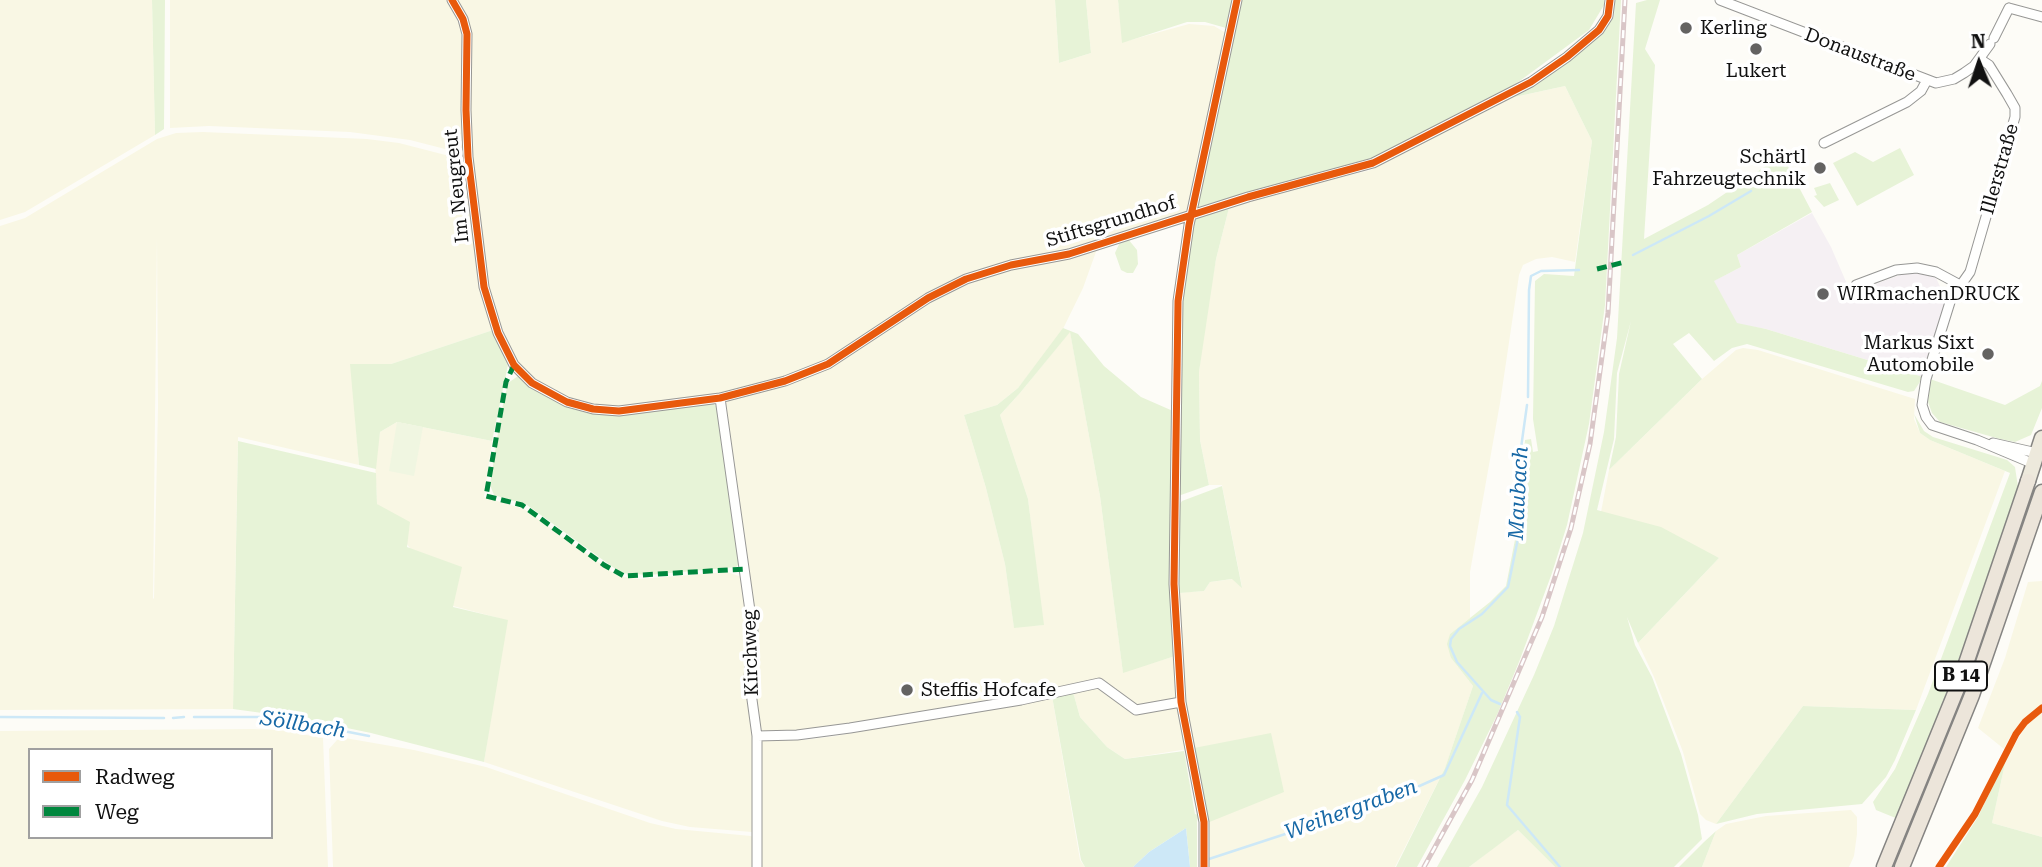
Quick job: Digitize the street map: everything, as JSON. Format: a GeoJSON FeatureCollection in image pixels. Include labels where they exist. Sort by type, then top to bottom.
{"type":"FeatureCollection","features":[{"type":"Feature","properties":{"kind":"highway","name":"B 14"},"geometry":{"type":"LineString","coordinates":[[1884,867],[1960,681],[2028,481]]}},
{"type":"Feature","properties":{"kind":"highway","name":"B 14"},"geometry":{"type":"LineString","coordinates":[[1902,867],[1972,695],[2042,492]]}},
{"type":"Feature","properties":{"kind":"main road","name":"B 14"},"geometry":{"type":"LineString","coordinates":[[2028,481],[2039,460],[2042,438]]}},
{"type":"Feature","properties":{"kind":"street","name":"Im Neugreut"},"geometry":{"type":"LineString","coordinates":[[452,0],[463,19],[467,34],[468,157],[484,287],[498,333],[514,365]]}},
{"type":"Feature","properties":{"kind":"street"},"geometry":{"type":"LineString","coordinates":[[1237,0],[1191,215],[1373,163],[1482,109],[1531,82],[1599,30],[1608,16],[1610,0]]}},
{"type":"Feature","properties":{"kind":"street","name":"Donaustraße"},"geometry":{"type":"LineString","coordinates":[[1720,0],[1936,83],[1954,79],[1980,59],[1992,41],[2008,4],[2042,17]]}},
{"type":"Feature","properties":{"kind":"street","name":"Illerstraße"},"geometry":{"type":"LineString","coordinates":[[1980,59],[1994,72],[2011,101],[2015,114],[2000,175],[1970,272],[1951,299],[1926,379],[1922,405],[1932,425],[2039,460]]}},
{"type":"Feature","properties":{"kind":"street"},"geometry":{"type":"LineString","coordinates":[[1824,143],[1907,102],[1921,92],[1927,80]]}},
{"type":"Feature","properties":{"kind":"street","name":"Stiftsgrundhof"},"geometry":{"type":"LineString","coordinates":[[514,365],[532,383],[549,393],[567,402],[593,409],[645,409],[720,398],[785,382],[816,369],[928,298],[966,279],[1011,265],[1069,254],[1191,215],[1183,253],[1178,301],[1174,584],[1181,702],[1204,822],[1204,867]]}},
{"type":"Feature","properties":{"kind":"street"},"geometry":{"type":"LineString","coordinates":[[1856,285],[1896,271],[1917,268],[1936,272],[1962,286]]}},
{"type":"Feature","properties":{"kind":"street","name":"Kirchweg"},"geometry":{"type":"LineString","coordinates":[[720,398],[753,632],[749,678],[757,736],[757,867]]}},
{"type":"Feature","properties":{"kind":"street"},"geometry":{"type":"LineString","coordinates":[[757,736],[824,732],[944,713],[1099,683],[1136,710],[1181,702]]}},
{"type":"Feature","properties":{"kind":"shaded area"},"geometry":{"type":"Polygon","coordinates":[[[0,0],[152,0],[155,135],[25,212],[0,220],[0,0]]]}},
{"type":"Feature","properties":{"kind":"shaded area"},"geometry":{"type":"Polygon","coordinates":[[[170,0],[447,0],[465,35],[462,148],[453,151],[410,140],[350,132],[209,126],[170,128],[170,0]]]}},
{"type":"Feature","properties":{"kind":"shaded area"},"geometry":{"type":"Polygon","coordinates":[[[457,0],[1055,0],[1059,63],[1091,53],[1086,0],[1118,0],[1123,42],[1189,24],[1214,26],[1226,33],[1188,211],[1069,250],[960,279],[844,351],[803,373],[719,394],[610,408],[574,401],[535,380],[519,363],[503,332],[499,331],[482,255],[469,126],[471,32],[457,0]]]}},
{"type":"Feature","properties":{"kind":"shaded area"},"geometry":{"type":"Polygon","coordinates":[[[1565,86],[1592,141],[1575,262],[1552,257],[1536,259],[1523,265],[1519,275],[1470,572],[1470,618],[1450,634],[1451,658],[1473,686],[1445,768],[1395,867],[1207,867],[1194,748],[1125,759],[1107,747],[1080,717],[1071,685],[876,721],[788,733],[764,732],[760,728],[752,679],[755,634],[723,404],[726,400],[801,379],[923,303],[977,278],[1097,249],[1083,288],[1060,335],[1018,388],[997,405],[964,415],[1005,564],[1014,627],[1043,625],[1028,499],[1000,415],[1070,331],[1100,496],[1123,672],[1175,656],[1172,593],[1204,591],[1210,582],[1233,579],[1242,587],[1222,485],[1209,485],[1200,440],[1199,372],[1205,321],[1216,259],[1230,204],[1371,170],[1510,98],[1565,86]]]}},
{"type":"Feature","properties":{"kind":"shaded area"},"geometry":{"type":"Polygon","coordinates":[[[176,133],[367,139],[399,143],[461,159],[466,169],[493,330],[391,364],[351,364],[359,465],[238,437],[233,709],[0,710],[0,226],[25,218],[157,139],[176,133]],[[157,236],[154,599],[158,406],[157,236]]]}},
{"type":"Feature","properties":{"kind":"shaded area"},"geometry":{"type":"Polygon","coordinates":[[[1812,213],[1831,247],[1850,291],[1908,272],[1924,273],[1936,278],[1946,299],[1923,377],[1766,329],[1737,324],[1713,281],[1741,267],[1737,255],[1812,213]]]}},
{"type":"Feature","properties":{"kind":"shaded area"},"geometry":{"type":"Polygon","coordinates":[[[1736,350],[1758,350],[1915,399],[1914,419],[1920,433],[1930,440],[2005,471],[1916,710],[1803,706],[1716,824],[1700,814],[1683,752],[1638,643],[1719,558],[1601,512],[1609,470],[1702,379],[1736,350]]]}},
{"type":"Feature","properties":{"kind":"shaded area"},"geometry":{"type":"Polygon","coordinates":[[[397,422],[492,441],[484,497],[524,509],[618,576],[639,579],[727,572],[742,577],[750,633],[756,828],[752,832],[690,827],[662,821],[484,762],[506,620],[453,606],[377,504],[375,460],[380,432],[397,422]]]}},
{"type":"Feature","properties":{"kind":"shaded area"},"geometry":{"type":"Polygon","coordinates":[[[2042,581],[2042,704],[2023,719],[2004,749],[1978,728],[2005,658],[2028,582],[2042,581]]]}},
{"type":"Feature","properties":{"kind":"shaded area"},"geometry":{"type":"Polygon","coordinates":[[[1052,696],[1080,860],[1085,867],[762,867],[761,740],[803,740],[836,736],[1052,696]]]}},
{"type":"Feature","properties":{"kind":"shaded area"},"geometry":{"type":"Polygon","coordinates":[[[2042,712],[2042,837],[1992,823],[2006,759],[2027,724],[2042,712]]]}},
{"type":"Feature","properties":{"kind":"shaded area"},"geometry":{"type":"Polygon","coordinates":[[[252,729],[280,730],[323,738],[328,867],[0,867],[0,731],[252,729]]]}},
{"type":"Feature","properties":{"kind":"shaded area"},"geometry":{"type":"Polygon","coordinates":[[[345,738],[414,750],[486,767],[650,823],[676,829],[751,836],[755,840],[755,867],[333,867],[329,749],[337,740],[345,738]]]}},
{"type":"Feature","properties":{"kind":"shaded area"},"geometry":{"type":"Polygon","coordinates":[[[1851,810],[1857,817],[1857,834],[1854,856],[1849,867],[1702,867],[1716,831],[1726,824],[1766,816],[1851,810]]]}},
{"type":"Feature","properties":{"kind":"shaded area"},"geometry":{"type":"Polygon","coordinates":[[[1518,830],[1555,867],[1469,867],[1501,842],[1518,830]]]}},
{"type":"Feature","properties":{"kind":"green space"},"geometry":{"type":"Polygon","coordinates":[[[152,0],[165,0],[164,129],[155,135],[152,0]]]}},
{"type":"Feature","properties":{"kind":"green space"},"geometry":{"type":"Polygon","coordinates":[[[1055,0],[1086,0],[1091,53],[1059,63],[1055,0]]]}},
{"type":"Feature","properties":{"kind":"green space"},"geometry":{"type":"Polygon","coordinates":[[[1118,0],[1234,0],[1226,28],[1205,22],[1187,22],[1122,43],[1118,0]]]}},
{"type":"Feature","properties":{"kind":"green space"},"geometry":{"type":"Polygon","coordinates":[[[1240,0],[1604,0],[1604,5],[1589,30],[1502,94],[1372,158],[1198,207],[1196,204],[1240,0]]]}},
{"type":"Feature","properties":{"kind":"green space"},"geometry":{"type":"Polygon","coordinates":[[[1615,0],[1621,0],[1605,305],[1589,424],[1567,525],[1519,662],[1465,780],[1417,867],[1396,867],[1445,768],[1473,686],[1451,658],[1447,644],[1450,634],[1506,586],[1519,519],[1525,440],[1531,439],[1533,452],[1538,451],[1533,419],[1535,281],[1544,274],[1574,276],[1592,141],[1565,86],[1510,98],[1604,29],[1614,17],[1615,0]]]}},
{"type":"Feature","properties":{"kind":"green space"},"geometry":{"type":"Polygon","coordinates":[[[1660,0],[1645,49],[1655,65],[1644,239],[1708,205],[1782,155],[1812,212],[1737,255],[1741,267],[1714,281],[1737,323],[1766,329],[1923,377],[1914,391],[1908,392],[1747,344],[1732,348],[1714,361],[1689,333],[1673,344],[1702,379],[1609,470],[1616,437],[1619,374],[1631,321],[1617,373],[1614,439],[1597,510],[1661,527],[1719,558],[1638,643],[1627,617],[1635,645],[1652,677],[1681,754],[1702,839],[1674,867],[1555,867],[1518,830],[1469,867],[1437,867],[1482,787],[1534,675],[1554,626],[1583,533],[1604,432],[1617,338],[1636,3],[1660,0]]]}},
{"type":"Feature","properties":{"kind":"green space"},"geometry":{"type":"Polygon","coordinates":[[[1900,148],[1914,175],[1857,206],[1833,163],[1855,152],[1873,162],[1900,148]]]}},
{"type":"Feature","properties":{"kind":"green space"},"geometry":{"type":"Polygon","coordinates":[[[1830,183],[1839,200],[1824,207],[1814,196],[1817,195],[1814,188],[1830,183]]]}},
{"type":"Feature","properties":{"kind":"green space"},"geometry":{"type":"Polygon","coordinates":[[[1230,204],[1216,259],[1199,372],[1200,440],[1209,485],[1181,495],[1178,494],[1180,310],[1193,220],[1230,204]]]}},
{"type":"Feature","properties":{"kind":"green space"},"geometry":{"type":"Polygon","coordinates":[[[1128,239],[1137,250],[1138,264],[1133,273],[1121,270],[1115,253],[1120,242],[1128,239]]]}},
{"type":"Feature","properties":{"kind":"green space"},"geometry":{"type":"Polygon","coordinates":[[[1063,328],[1078,334],[1104,366],[1141,397],[1173,411],[1170,502],[1175,656],[1123,673],[1100,496],[1070,332],[1000,415],[1028,499],[1044,625],[1014,628],[1005,564],[964,415],[997,405],[1018,388],[1063,328]]]}},
{"type":"Feature","properties":{"kind":"green space"},"geometry":{"type":"Polygon","coordinates":[[[493,330],[508,365],[492,441],[397,422],[380,432],[376,469],[359,465],[350,364],[391,364],[493,330]]]}},
{"type":"Feature","properties":{"kind":"green space"},"geometry":{"type":"Polygon","coordinates":[[[518,376],[550,397],[594,412],[711,402],[716,406],[739,564],[736,567],[648,575],[621,573],[527,505],[494,495],[490,485],[501,413],[508,383],[518,376]]]}},
{"type":"Feature","properties":{"kind":"green space"},"geometry":{"type":"Polygon","coordinates":[[[1930,379],[2005,405],[2040,386],[2042,381],[2042,408],[2031,435],[2015,442],[2000,439],[1940,422],[1932,413],[1928,402],[1930,379]]]}},
{"type":"Feature","properties":{"kind":"green space"},"geometry":{"type":"Polygon","coordinates":[[[1914,414],[1924,431],[1933,437],[2007,460],[2015,467],[2018,487],[1974,620],[1898,819],[1876,810],[1873,802],[1895,769],[1928,694],[2010,473],[1930,440],[1920,433],[1914,414]]]}},
{"type":"Feature","properties":{"kind":"green space"},"geometry":{"type":"Polygon","coordinates":[[[397,422],[423,427],[414,476],[389,471],[397,422]]]}},
{"type":"Feature","properties":{"kind":"green space"},"geometry":{"type":"Polygon","coordinates":[[[238,441],[376,473],[377,504],[410,522],[407,547],[462,567],[453,607],[508,620],[484,762],[371,733],[299,718],[233,709],[238,441]]]}},
{"type":"Feature","properties":{"kind":"green space"},"geometry":{"type":"Polygon","coordinates":[[[1222,486],[1242,588],[1232,579],[1210,582],[1204,591],[1179,593],[1178,507],[1182,501],[1222,486]]]}},
{"type":"Feature","properties":{"kind":"green space"},"geometry":{"type":"Polygon","coordinates":[[[1073,692],[1080,717],[1107,747],[1125,759],[1184,751],[1195,814],[1199,815],[1197,867],[1190,867],[1186,828],[1149,852],[1133,867],[1085,867],[1081,860],[1052,696],[1073,692]]]}},
{"type":"Feature","properties":{"kind":"green space"},"geometry":{"type":"Polygon","coordinates":[[[1803,706],[1916,710],[1886,777],[1862,804],[1757,814],[1716,824],[1803,706]]]}},
{"type":"Feature","properties":{"kind":"green space"},"geometry":{"type":"Polygon","coordinates":[[[1271,733],[1284,792],[1207,823],[1194,748],[1271,733]]]}},
{"type":"Feature","properties":{"kind":"green space"},"geometry":{"type":"Polygon","coordinates":[[[2006,759],[1992,823],[2042,837],[2042,867],[1946,867],[1978,817],[2006,759]]]}},
{"type":"Feature","properties":{"kind":"green space"},"geometry":{"type":"Polygon","coordinates":[[[1716,831],[1702,867],[1679,867],[1704,842],[1716,831]]]}},
{"type":"Feature","properties":{"kind":"water"},"geometry":{"type":"Polygon","coordinates":[[[1186,828],[1190,867],[1133,867],[1149,852],[1186,828]]]}},
{"type":"Feature","properties":{"kind":"waterway","name":"Maubach"},"geometry":{"type":"LineString","coordinates":[[1633,255],[1751,191]]}},
{"type":"Feature","properties":{"kind":"waterway","name":"Maubach"},"geometry":{"type":"LineString","coordinates":[[1528,397],[1531,276],[1541,271],[1579,270]]}},
{"type":"Feature","properties":{"kind":"waterway","name":"Maubach"},"geometry":{"type":"LineString","coordinates":[[1500,704],[1491,700],[1457,662],[1450,646],[1451,639],[1459,629],[1482,614],[1508,587],[1522,519],[1519,499],[1520,455],[1527,405]]}},
{"type":"Feature","properties":{"kind":"waterway","name":"Weihergraben"},"geometry":{"type":"LineString","coordinates":[[1209,859],[1386,801],[1444,775],[1482,693]]}},
{"type":"Feature","properties":{"kind":"waterway","name":"Maubach"},"geometry":{"type":"LineString","coordinates":[[1517,712],[1520,717],[1507,805],[1560,867]]}},
{"type":"Feature","properties":{"kind":"waterway","name":"Söllbach"},"geometry":{"type":"LineString","coordinates":[[0,717],[164,718]]}},
{"type":"Feature","properties":{"kind":"waterway","name":"Söllbach"},"geometry":{"type":"LineString","coordinates":[[173,718],[184,717]]}},
{"type":"Feature","properties":{"kind":"waterway","name":"Söllbach"},"geometry":{"type":"LineString","coordinates":[[194,717],[272,717],[369,736]]}},
{"type":"Feature","properties":{"kind":"railway"},"geometry":{"type":"LineString","coordinates":[[1424,867],[1472,780],[1542,617],[1571,528],[1590,444],[1608,313],[1625,0]]}},
{"type":"Feature","properties":{"kind":"marked path"},"geometry":{"type":"LineString","coordinates":[[1597,269],[1625,262]]}},
{"type":"Feature","properties":{"kind":"marked path"},"geometry":{"type":"LineString","coordinates":[[514,365],[506,382],[486,496],[522,505],[604,565],[624,576],[745,569]]}},
{"type":"Feature","properties":{"kind":"cycle path"},"geometry":{"type":"LineString","coordinates":[[452,0],[463,19],[467,34],[468,157],[484,287],[498,333],[514,365],[532,383],[567,402],[593,409],[619,411],[720,398],[785,381],[828,364],[928,298],[966,279],[1011,265],[1069,254],[1248,197],[1373,163],[1531,82],[1599,30],[1608,16],[1610,0]]}},
{"type":"Feature","properties":{"kind":"cycle path"},"geometry":{"type":"LineString","coordinates":[[1204,867],[1204,822],[1181,702],[1174,584],[1178,301],[1189,225],[1237,0]]}},
{"type":"Feature","properties":{"kind":"cycle path"},"geometry":{"type":"LineString","coordinates":[[1939,867],[1975,814],[2016,734],[2025,722],[2042,708]]}},
{"type":"Feature","properties":{"kind":"place","name":"Kerling"},"geometry":{"type":"Point","coordinates":[1686,28]}},
{"type":"Feature","properties":{"kind":"place","name":"Lukert"},"geometry":{"type":"Point","coordinates":[1756,49]}},
{"type":"Feature","properties":{"kind":"place","name":"Schärtl Fahrzeugtechnik"},"geometry":{"type":"Point","coordinates":[1820,168]}},
{"type":"Feature","properties":{"kind":"place","name":"WIRmachenDRUCK"},"geometry":{"type":"Point","coordinates":[1823,294]}},
{"type":"Feature","properties":{"kind":"place","name":"Markus Sixt Automobile"},"geometry":{"type":"Point","coordinates":[1988,354]}},
{"type":"Feature","properties":{"kind":"place","name":"Steffis Hofcafe"},"geometry":{"type":"Point","coordinates":[907,690]}}]}
